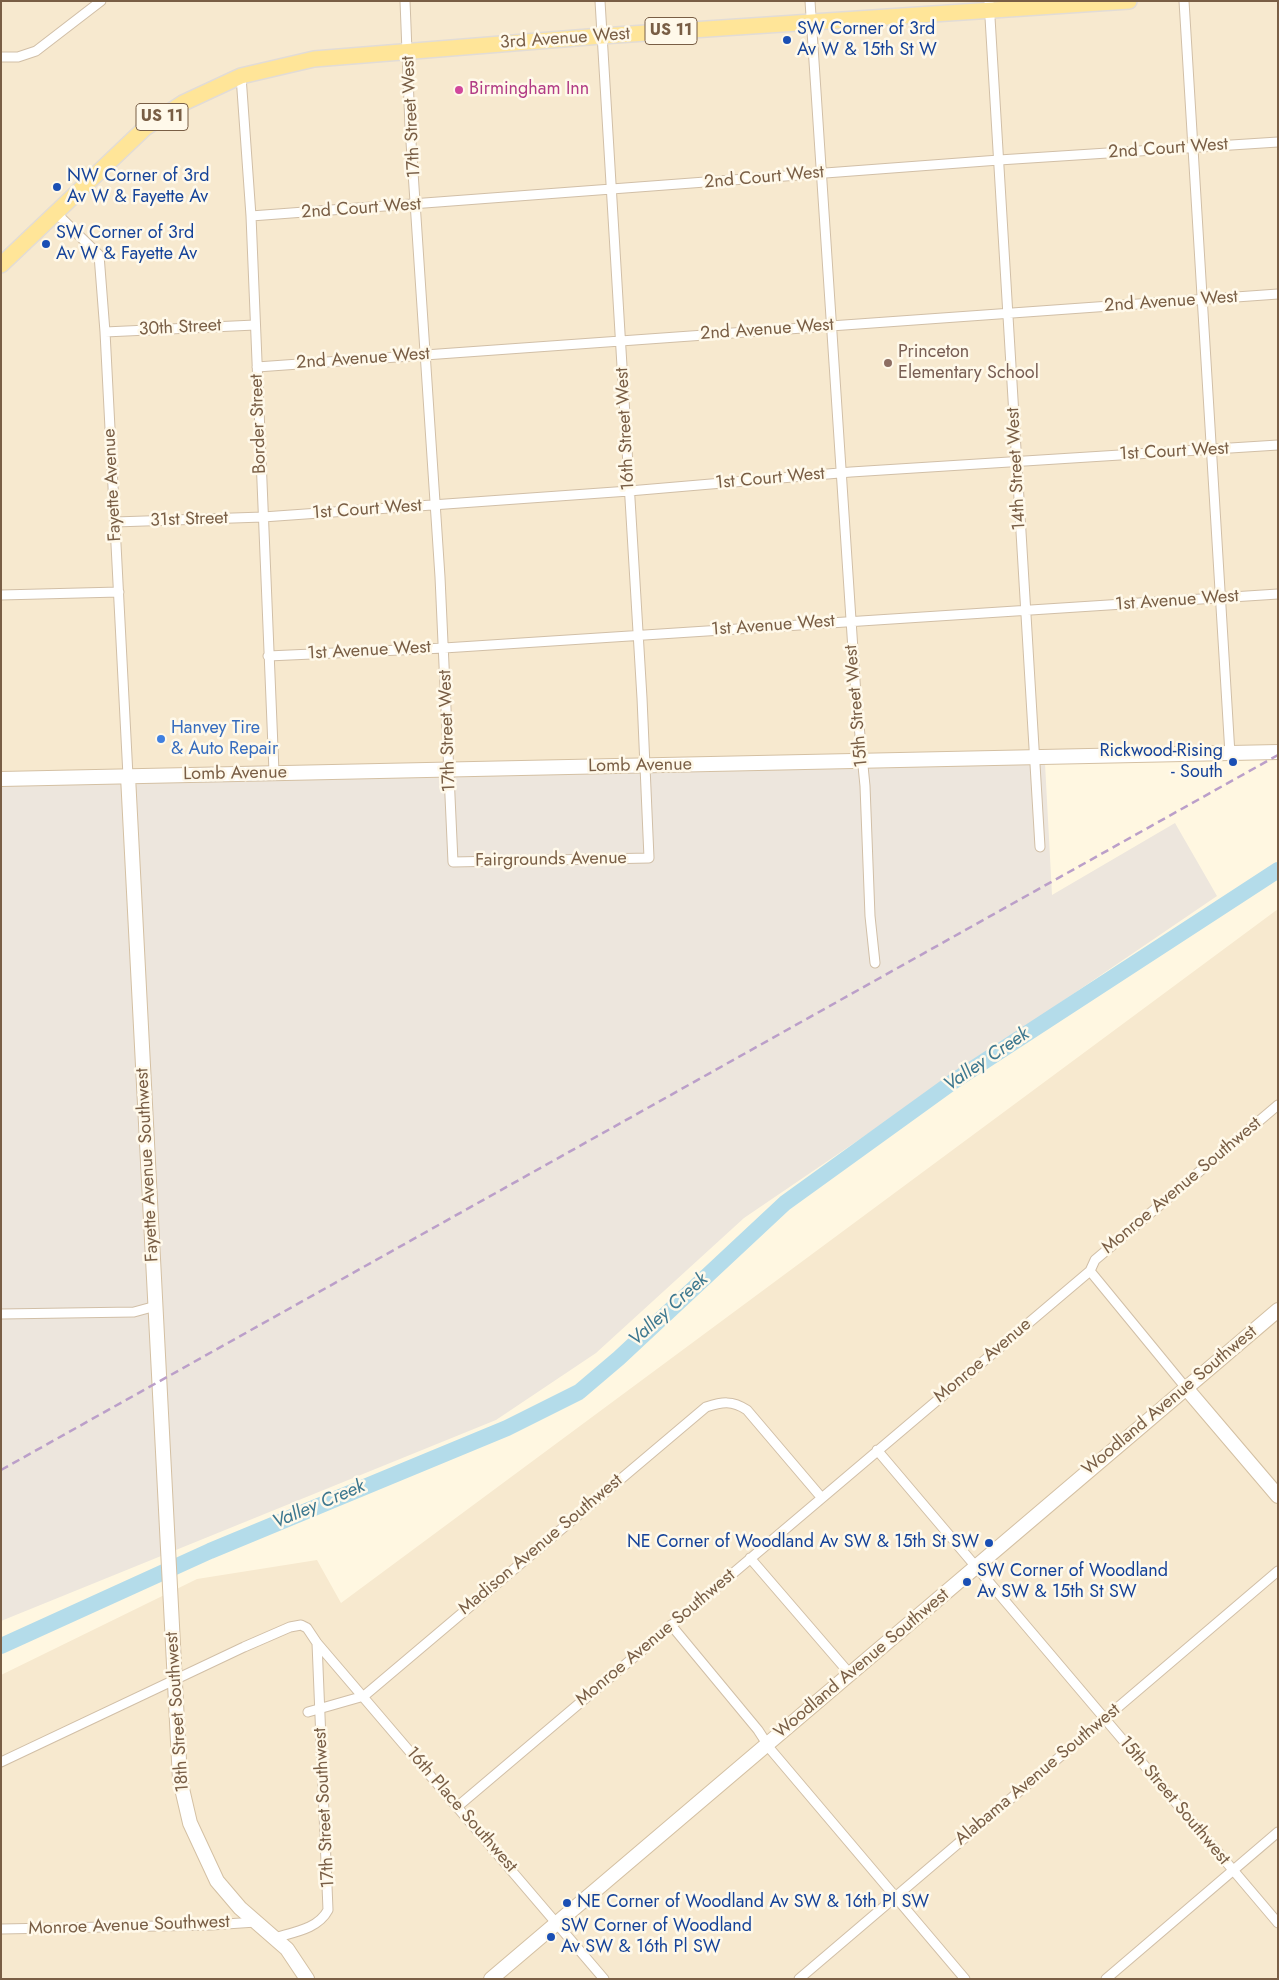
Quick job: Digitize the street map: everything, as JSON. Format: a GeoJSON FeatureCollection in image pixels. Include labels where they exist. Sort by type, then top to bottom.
{"type":"FeatureCollection","features":[{"type":"Feature","properties":{"kind":"main road","name":"3rd Avenue West"},"geometry":{"type":"LineString","coordinates":[[241,76],[314,59],[601,36],[810,23],[989,6],[1129,1]]}},
{"type":"Feature","properties":{"kind":"main road","name":"US 11"},"geometry":{"type":"LineString","coordinates":[[3,259],[145,128],[183,102],[241,76]]}},
{"type":"Feature","properties":{"kind":"street"},"geometry":{"type":"LineString","coordinates":[[1,57],[18,57],[36,51],[101,1]]}},
{"type":"Feature","properties":{"kind":"street","name":"17th Street West"},"geometry":{"type":"LineString","coordinates":[[405,1],[410,127],[427,355],[444,648],[453,862]]}},
{"type":"Feature","properties":{"kind":"street","name":"16th Street West"},"geometry":{"type":"LineString","coordinates":[[600,1],[646,766],[649,858]]}},
{"type":"Feature","properties":{"kind":"street","name":"15th Street West"},"geometry":{"type":"LineString","coordinates":[[810,1],[860,761],[864,786],[870,916],[875,963]]}},
{"type":"Feature","properties":{"kind":"street"},"geometry":{"type":"LineString","coordinates":[[1184,1],[1212,450],[1219,599],[1230,754]]}},
{"type":"Feature","properties":{"kind":"street","name":"14th Street West"},"geometry":{"type":"LineString","coordinates":[[989,6],[1006,313],[1036,758],[1040,847]]}},
{"type":"Feature","properties":{"kind":"street","name":"Border Street"},"geometry":{"type":"LineString","coordinates":[[241,76],[251,216],[274,772]]}},
{"type":"Feature","properties":{"kind":"street","name":"2nd Court West"},"geometry":{"type":"LineString","coordinates":[[251,216],[999,160],[1278,142]]}},
{"type":"Feature","properties":{"kind":"street","name":"Fayette Avenue"},"geometry":{"type":"LineString","coordinates":[[55,212],[99,255],[105,332],[128,776]]}},
{"type":"Feature","properties":{"kind":"street","name":"2nd Avenue West"},"geometry":{"type":"LineString","coordinates":[[257,367],[1278,294]]}},
{"type":"Feature","properties":{"kind":"street","name":"30th Street"},"geometry":{"type":"LineString","coordinates":[[105,332],[255,325]]}},
{"type":"Feature","properties":{"kind":"street","name":"1st Court West"},"geometry":{"type":"LineString","coordinates":[[263,517],[629,492],[842,473],[1278,445]]}},
{"type":"Feature","properties":{"kind":"street","name":"31st Street"},"geometry":{"type":"LineString","coordinates":[[115,522],[263,517]]}},
{"type":"Feature","properties":{"kind":"street"},"geometry":{"type":"LineString","coordinates":[[1,595],[119,592]]}},
{"type":"Feature","properties":{"kind":"street","name":"1st Avenue West"},"geometry":{"type":"LineString","coordinates":[[268,656],[444,648],[637,634],[1278,594]]}},
{"type":"Feature","properties":{"kind":"street","name":"Lomb Avenue"},"geometry":{"type":"LineString","coordinates":[[1,779],[1278,752]]}},
{"type":"Feature","properties":{"kind":"street","name":"Fayette Avenue Southwest"},"geometry":{"type":"LineString","coordinates":[[128,776],[168,1553]]}},
{"type":"Feature","properties":{"kind":"street","name":"Fairgrounds Avenue"},"geometry":{"type":"LineString","coordinates":[[453,862],[649,858]]}},
{"type":"Feature","properties":{"kind":"street","name":"Monroe Avenue Southwest"},"geometry":{"type":"LineString","coordinates":[[1090,1271],[1095,1260],[1278,1105]]}},
{"type":"Feature","properties":{"kind":"street"},"geometry":{"type":"LineString","coordinates":[[1090,1271],[1278,1496]]}},
{"type":"Feature","properties":{"kind":"street","name":"Monroe Avenue"},"geometry":{"type":"LineString","coordinates":[[877,1450],[1090,1271]]}},
{"type":"Feature","properties":{"kind":"street"},"geometry":{"type":"LineString","coordinates":[[1,1314],[134,1312],[156,1306]]}},
{"type":"Feature","properties":{"kind":"street","name":"Woodland Avenue Southwest"},"geometry":{"type":"LineString","coordinates":[[491,1979],[1278,1310]]}},
{"type":"Feature","properties":{"kind":"street","name":"Madison Avenue Southwest"},"geometry":{"type":"LineString","coordinates":[[364,1696],[706,1407],[723,1402],[739,1404],[747,1410],[821,1497]]}},
{"type":"Feature","properties":{"kind":"street","name":"Monroe Avenue Southwest"},"geometry":{"type":"LineString","coordinates":[[458,1807],[877,1450]]}},
{"type":"Feature","properties":{"kind":"street","name":"15th Street Southwest"},"geometry":{"type":"LineString","coordinates":[[877,1450],[1278,1923]]}},
{"type":"Feature","properties":{"kind":"street","name":"18th Street Southwest"},"geometry":{"type":"LineString","coordinates":[[168,1553],[180,1780],[190,1824],[217,1881],[240,1908],[287,1949],[307,1979]]}},
{"type":"Feature","properties":{"kind":"street"},"geometry":{"type":"LineString","coordinates":[[750,1558],[850,1674]]}},
{"type":"Feature","properties":{"kind":"street","name":"Alabama Avenue Southwest"},"geometry":{"type":"LineString","coordinates":[[799,1979],[1278,1571]]}},
{"type":"Feature","properties":{"kind":"street"},"geometry":{"type":"LineString","coordinates":[[671,1625],[768,1743],[771,1750],[965,1979]]}},
{"type":"Feature","properties":{"kind":"street"},"geometry":{"type":"LineString","coordinates":[[1,1762],[290,1627],[305,1626],[316,1642]]}},
{"type":"Feature","properties":{"kind":"street","name":"16th Place Southwest"},"geometry":{"type":"LineString","coordinates":[[316,1642],[604,1979]]}},
{"type":"Feature","properties":{"kind":"street","name":"17th Street Southwest"},"geometry":{"type":"LineString","coordinates":[[274,1938],[312,1927],[324,1918],[328,1910],[316,1642]]}},
{"type":"Feature","properties":{"kind":"street"},"geometry":{"type":"LineString","coordinates":[[308,1712],[364,1696]]}},
{"type":"Feature","properties":{"kind":"street"},"geometry":{"type":"LineString","coordinates":[[1106,1979],[1278,1832]]}},
{"type":"Feature","properties":{"kind":"street","name":"Monroe Avenue Southwest"},"geometry":{"type":"LineString","coordinates":[[1,1929],[211,1925],[256,1922]]}},
{"type":"Feature","properties":{"kind":"shaded area"},"geometry":{"type":"Polygon","coordinates":[[[1,1],[1278,1],[1278,757],[1,786],[1,1]]]}},
{"type":"Feature","properties":{"kind":"shaded area"},"geometry":{"type":"Polygon","coordinates":[[[1045,763],[1052,895],[1175,823],[1217,896],[744,1218],[596,1353],[496,1420],[1,1621],[1,786],[1045,763]]]}},
{"type":"Feature","properties":{"kind":"shaded area"},"geometry":{"type":"Polygon","coordinates":[[[1278,909],[1278,1979],[1,1979],[1,1675],[197,1579],[317,1560],[341,1603],[1278,909]]]}},
{"type":"Feature","properties":{"kind":"waterway","name":"Valley Creek"},"geometry":{"type":"LineString","coordinates":[[1,1646],[210,1551],[507,1428],[579,1392],[619,1358],[785,1203],[954,1081],[1278,870]]}},
{"type":"Feature","properties":{"kind":"railway"},"geometry":{"type":"LineString","coordinates":[[1,1470],[1278,755]]}},
{"type":"Feature","properties":{"kind":"place","name":"SW Corner of 3rd Av W & 15th St W"},"geometry":{"type":"Point","coordinates":[787,40]}},
{"type":"Feature","properties":{"kind":"place","name":"Birmingham Inn"},"geometry":{"type":"Point","coordinates":[459,90]}},
{"type":"Feature","properties":{"kind":"place","name":"NW Corner of 3rd Av W & Fayette Av"},"geometry":{"type":"Point","coordinates":[57,187]}},
{"type":"Feature","properties":{"kind":"place","name":"SW Corner of 3rd Av W & Fayette Av"},"geometry":{"type":"Point","coordinates":[46,244]}},
{"type":"Feature","properties":{"kind":"place","name":"Princeton Elementary School"},"geometry":{"type":"Point","coordinates":[888,363]}},
{"type":"Feature","properties":{"kind":"place","name":"Hanvey Tire & Auto Repair"},"geometry":{"type":"Point","coordinates":[161,739]}},
{"type":"Feature","properties":{"kind":"place","name":"Rickwood-Rising - South"},"geometry":{"type":"Point","coordinates":[1233,762]}},
{"type":"Feature","properties":{"kind":"place","name":"NE Corner of Woodland Av SW & 15th St SW"},"geometry":{"type":"Point","coordinates":[989,1543]}},
{"type":"Feature","properties":{"kind":"place","name":"SW Corner of Woodland Av SW & 15th St SW"},"geometry":{"type":"Point","coordinates":[967,1582]}},
{"type":"Feature","properties":{"kind":"place","name":"NE Corner of Woodland Av SW & 16th Pl SW"},"geometry":{"type":"Point","coordinates":[567,1903]}},
{"type":"Feature","properties":{"kind":"place","name":"SW Corner of Woodland Av SW & 16th Pl SW"},"geometry":{"type":"Point","coordinates":[551,1937]}}]}
